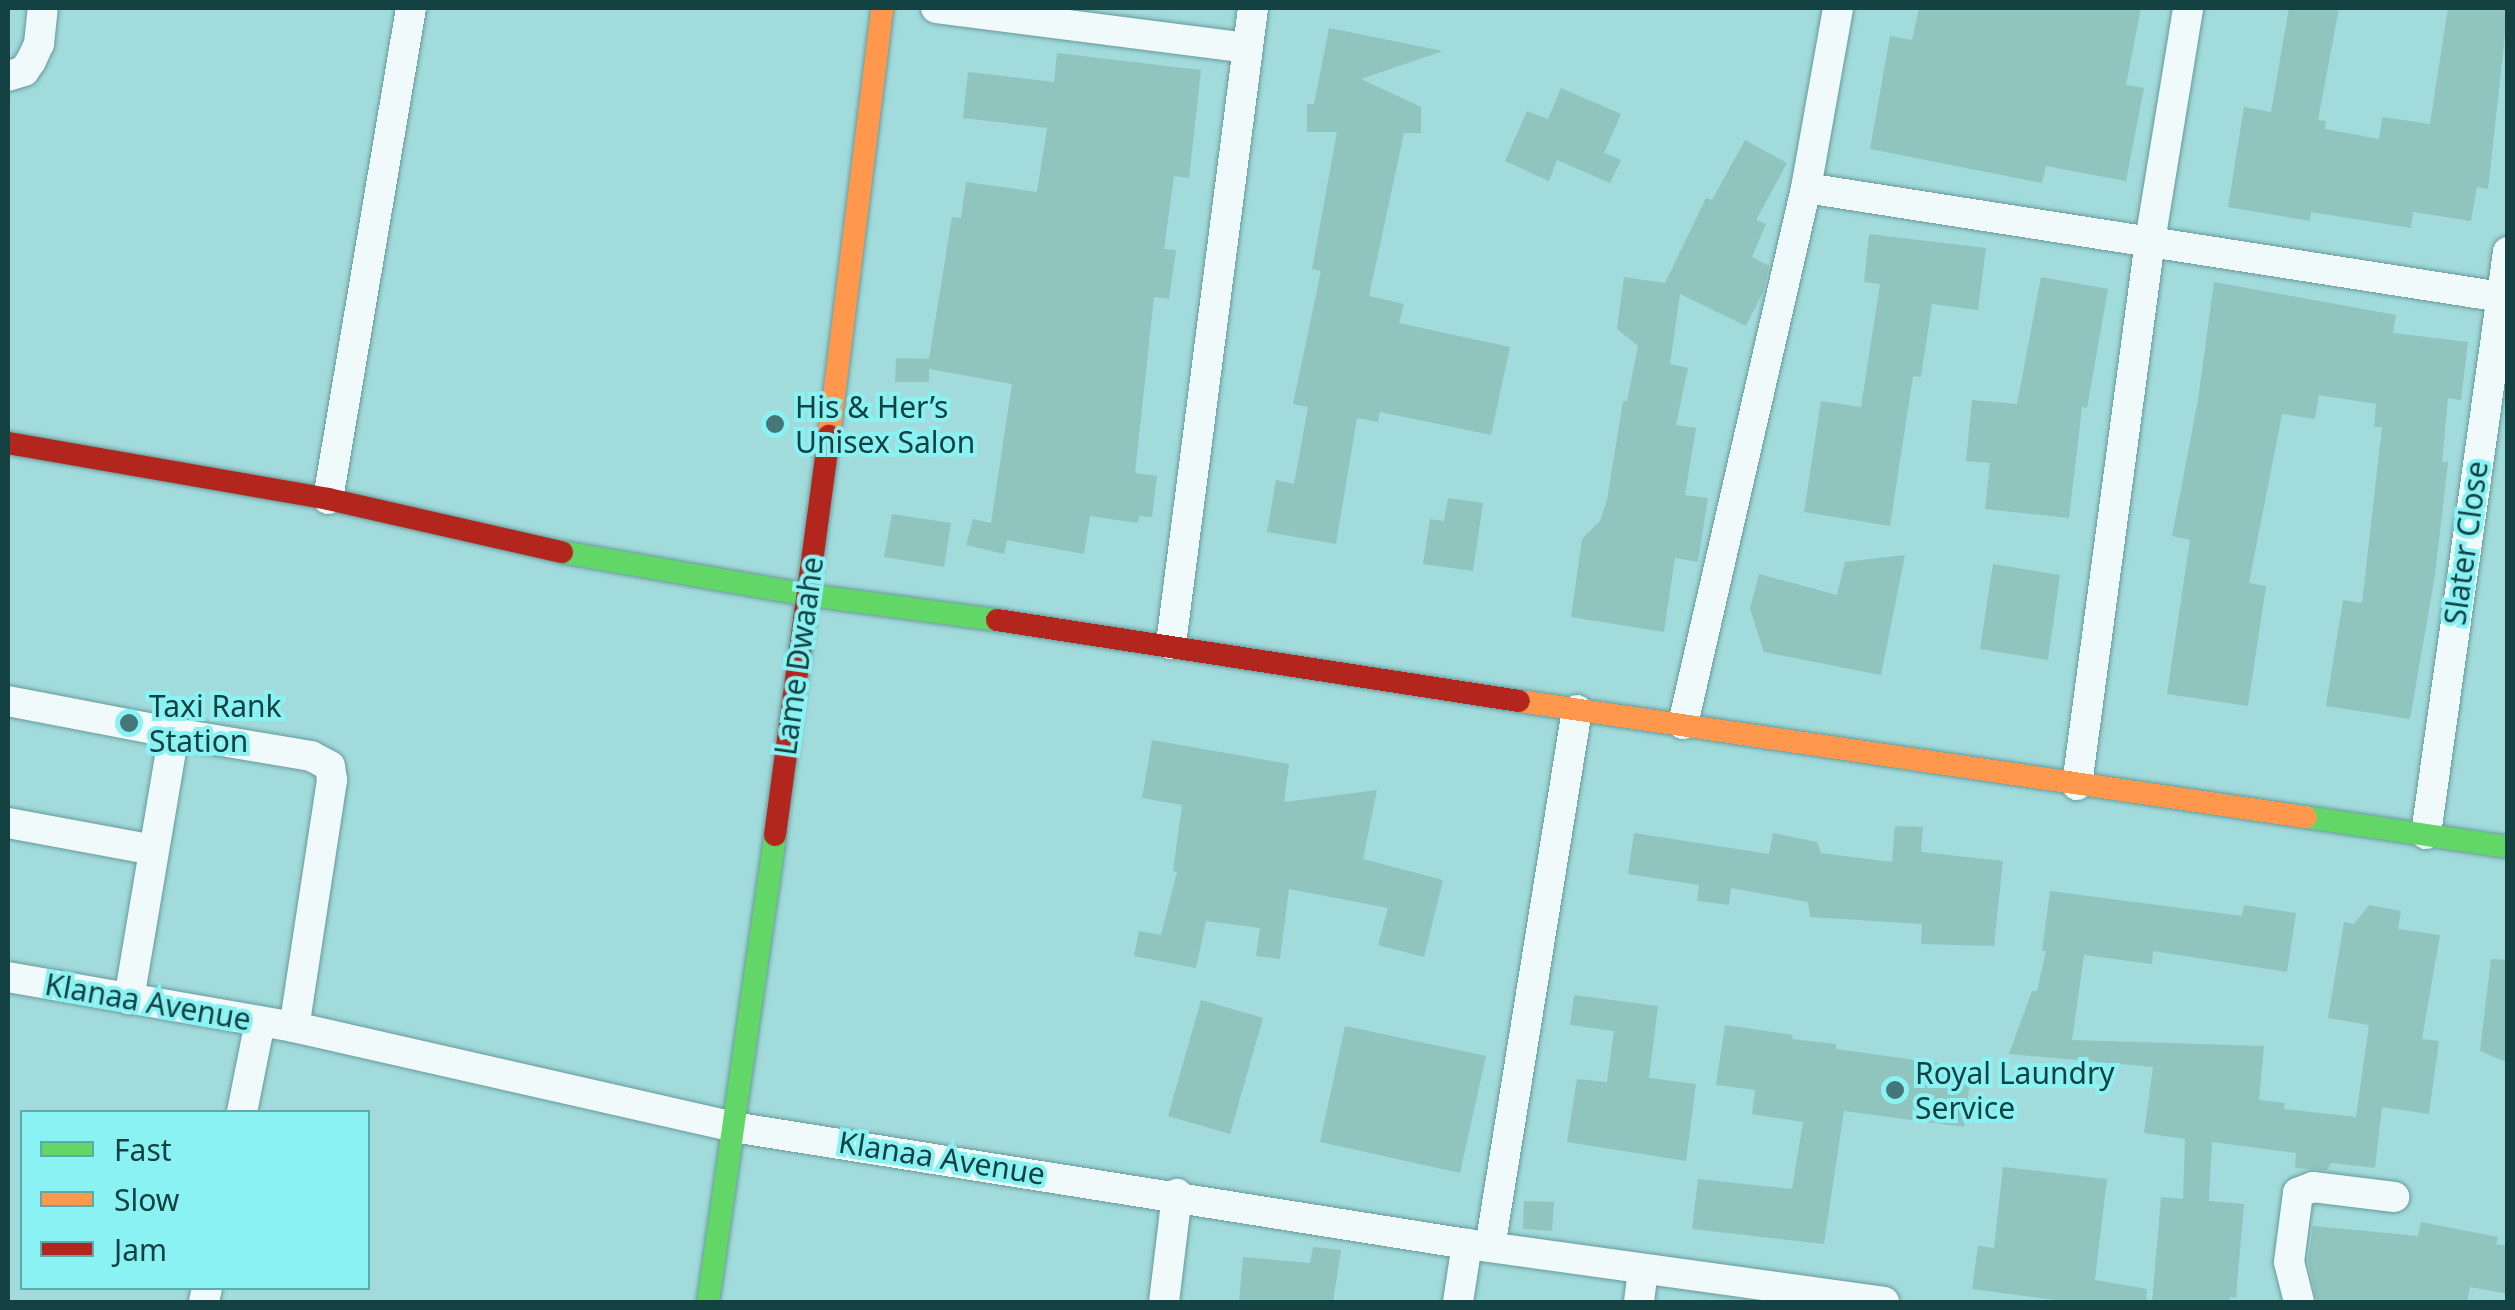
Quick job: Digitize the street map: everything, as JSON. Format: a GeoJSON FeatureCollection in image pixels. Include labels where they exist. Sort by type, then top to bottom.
{"type":"FeatureCollection","features":[{"type":"Feature","properties":{"kind":"street"},"geometry":{"type":"LineString","coordinates":[[8,76],[24,71],[32,62],[39,44],[43,8]]}},
{"type":"Feature","properties":{"kind":"street"},"geometry":{"type":"LineString","coordinates":[[328,499],[411,8]]}},
{"type":"Feature","properties":{"kind":"street","name":"Lame Dwaahe"},"geometry":{"type":"LineString","coordinates":[[708,1302],[808,595],[882,8]]}},
{"type":"Feature","properties":{"kind":"street"},"geometry":{"type":"LineString","coordinates":[[936,8],[1247,48]]}},
{"type":"Feature","properties":{"kind":"street"},"geometry":{"type":"LineString","coordinates":[[1171,644],[1254,8]]}},
{"type":"Feature","properties":{"kind":"street"},"geometry":{"type":"LineString","coordinates":[[1682,724],[1806,188],[1838,8]]}},
{"type":"Feature","properties":{"kind":"street"},"geometry":{"type":"LineString","coordinates":[[2077,784],[2150,241],[2188,8]]}},
{"type":"Feature","properties":{"kind":"street"},"geometry":{"type":"LineString","coordinates":[[1806,188],[2504,298]]}},
{"type":"Feature","properties":{"kind":"street","name":"Slater Close"},"geometry":{"type":"LineString","coordinates":[[2426,834],[2508,252]]}},
{"type":"Feature","properties":{"kind":"street"},"geometry":{"type":"LineString","coordinates":[[8,443],[328,499],[608,562],[808,595],[1171,644],[1577,710],[2508,847]]}},
{"type":"Feature","properties":{"kind":"street"},"geometry":{"type":"LineString","coordinates":[[8,701],[311,756],[330,766],[332,780],[294,1027]]}},
{"type":"Feature","properties":{"kind":"street"},"geometry":{"type":"LineString","coordinates":[[1458,1302],[1478,1246],[1577,710]]}},
{"type":"Feature","properties":{"kind":"street"},"geometry":{"type":"LineString","coordinates":[[129,1000],[174,733]]}},
{"type":"Feature","properties":{"kind":"street"},"geometry":{"type":"LineString","coordinates":[[8,823],[153,850]]}},
{"type":"Feature","properties":{"kind":"street","name":"Klanaa Avenue"},"geometry":{"type":"LineString","coordinates":[[8,977],[294,1027],[733,1126],[1177,1194],[1478,1246],[1884,1302]]}},
{"type":"Feature","properties":{"kind":"street"},"geometry":{"type":"LineString","coordinates":[[242,1110],[260,1022]]}},
{"type":"Feature","properties":{"kind":"street"},"geometry":{"type":"LineString","coordinates":[[2299,1302],[2289,1262],[2298,1193],[2314,1187],[2394,1197]]}},
{"type":"Feature","properties":{"kind":"street"},"geometry":{"type":"LineString","coordinates":[[1164,1302],[1177,1194]]}},
{"type":"Feature","properties":{"kind":"street"},"geometry":{"type":"LineString","coordinates":[[1638,1302],[1643,1269]]}},
{"type":"Feature","properties":{"kind":"building"},"geometry":{"type":"Polygon","coordinates":[[[1919,8],[2141,8],[2126,85],[2144,88],[2126,181],[2046,166],[2042,183],[1870,149],[1890,36],[1912,40],[1919,8]]]}},
{"type":"Feature","properties":{"kind":"building"},"geometry":{"type":"Polygon","coordinates":[[[2289,8],[2339,8],[2318,120],[2326,121],[2325,129],[2379,139],[2382,117],[2430,124],[2448,8],[2508,8],[2488,189],[2477,187],[2471,221],[2413,212],[2411,228],[2311,212],[2310,221],[2228,207],[2244,107],[2271,112],[2289,8]]]}},
{"type":"Feature","properties":{"kind":"building"},"geometry":{"type":"Polygon","coordinates":[[[1329,28],[1443,51],[1361,79],[1421,107],[1421,133],[1404,133],[1369,296],[1404,304],[1399,323],[1510,347],[1491,435],[1380,412],[1378,422],[1357,418],[1336,544],[1267,532],[1276,480],[1294,484],[1308,407],[1293,404],[1321,271],[1312,269],[1337,132],[1307,132],[1307,104],[1314,104],[1329,28]]]}},
{"type":"Feature","properties":{"kind":"building"},"geometry":{"type":"Polygon","coordinates":[[[1057,53],[1201,70],[1189,178],[1174,176],[1164,249],[1176,250],[1169,299],[1154,297],[1135,473],[1157,476],[1152,517],[1139,516],[1138,523],[1090,516],[1084,554],[1007,540],[1004,554],[966,545],[973,519],[991,523],[1012,384],[929,369],[929,382],[895,382],[896,358],[929,359],[952,217],[961,218],[966,182],[1037,192],[1047,128],[963,118],[968,72],[1054,82],[1057,53]]]}},
{"type":"Feature","properties":{"kind":"building"},"geometry":{"type":"Polygon","coordinates":[[[1561,88],[1621,114],[1604,153],[1621,160],[1610,183],[1557,160],[1549,181],[1505,161],[1527,111],[1548,119],[1561,88]]]}},
{"type":"Feature","properties":{"kind":"building"},"geometry":{"type":"Polygon","coordinates":[[[1745,140],[1787,163],[1756,220],[1766,224],[1752,257],[1769,266],[1763,292],[1746,326],[1680,294],[1670,364],[1688,368],[1676,425],[1696,428],[1685,495],[1708,498],[1698,562],[1675,558],[1664,632],[1571,617],[1582,539],[1600,521],[1607,500],[1623,401],[1627,401],[1638,346],[1617,329],[1624,277],[1665,283],[1706,198],[1712,200],[1745,140]]]}},
{"type":"Feature","properties":{"kind":"building"},"geometry":{"type":"Polygon","coordinates":[[[1869,234],[1986,248],[1978,310],[1932,304],[1921,377],[1913,376],[1890,526],[1804,512],[1821,401],[1861,407],[1880,284],[1864,282],[1869,234]]]}},
{"type":"Feature","properties":{"kind":"building"},"geometry":{"type":"Polygon","coordinates":[[[2041,277],[2108,289],[2087,408],[2082,407],[2069,518],[1985,509],[1990,463],[1966,461],[1972,400],[2017,404],[2041,277]]]}},
{"type":"Feature","properties":{"kind":"building"},"geometry":{"type":"Polygon","coordinates":[[[2214,282],[2396,315],[2393,333],[2468,342],[2461,400],[2448,398],[2442,462],[2448,462],[2435,575],[2410,719],[2326,706],[2343,600],[2362,603],[2382,427],[2374,427],[2376,404],[2319,395],[2315,419],[2282,414],[2249,583],[2266,586],[2248,706],[2167,694],[2190,540],[2172,536],[2198,400],[2214,282]]]}},
{"type":"Feature","properties":{"kind":"building"},"geometry":{"type":"Polygon","coordinates":[[[1448,498],[1483,503],[1473,571],[1423,564],[1430,519],[1444,521],[1448,498]]]}},
{"type":"Feature","properties":{"kind":"building"},"geometry":{"type":"Polygon","coordinates":[[[892,514],[951,523],[944,567],[884,557],[892,514]]]}},
{"type":"Feature","properties":{"kind":"building"},"geometry":{"type":"Polygon","coordinates":[[[1905,555],[1881,675],[1764,652],[1750,609],[1759,574],[1837,595],[1845,562],[1905,555]]]}},
{"type":"Feature","properties":{"kind":"building"},"geometry":{"type":"Polygon","coordinates":[[[1993,564],[2060,575],[2048,660],[1980,649],[1993,564]]]}},
{"type":"Feature","properties":{"kind":"building"},"geometry":{"type":"Polygon","coordinates":[[[1152,740],[1289,764],[1284,802],[1377,790],[1363,859],[1443,880],[1424,957],[1378,945],[1388,908],[1289,889],[1280,959],[1256,956],[1260,928],[1206,921],[1196,968],[1134,956],[1139,931],[1161,935],[1177,872],[1173,871],[1182,805],[1142,798],[1152,740]]]}},
{"type":"Feature","properties":{"kind":"building"},"geometry":{"type":"Polygon","coordinates":[[[1895,826],[1923,827],[1921,852],[2003,861],[1994,946],[1921,944],[1922,924],[1810,917],[1808,902],[1731,888],[1729,905],[1697,901],[1699,885],[1628,874],[1634,833],[1769,854],[1773,833],[1817,842],[1821,853],[1892,862],[1895,826]]]}},
{"type":"Feature","properties":{"kind":"building"},"geometry":{"type":"Polygon","coordinates":[[[2050,891],[2242,916],[2244,905],[2296,913],[2287,972],[2153,951],[2152,964],[2084,955],[2072,1040],[2264,1046],[2259,1100],[2285,1103],[2284,1109],[2356,1117],[2369,1025],[2328,1018],[2344,922],[2354,924],[2369,905],[2401,911],[2398,929],[2440,935],[2422,1039],[2439,1041],[2429,1114],[2382,1107],[2375,1168],[2331,1163],[2327,1170],[2295,1168],[2296,1153],[2212,1142],[2209,1201],[2244,1204],[2236,1298],[2230,1297],[2229,1302],[2152,1302],[2161,1197],[2183,1199],[2185,1139],[2144,1133],[2153,1067],[2009,1054],[2032,991],[2037,991],[2046,951],[2042,951],[2050,891]]]}},
{"type":"Feature","properties":{"kind":"building"},"geometry":{"type":"Polygon","coordinates":[[[2491,959],[2508,960],[2508,1063],[2480,1051],[2491,959]]]}},
{"type":"Feature","properties":{"kind":"building"},"geometry":{"type":"Polygon","coordinates":[[[1574,995],[1658,1006],[1649,1078],[1696,1084],[1686,1161],[1567,1142],[1577,1079],[1607,1082],[1614,1031],[1570,1025],[1574,995]]]}},
{"type":"Feature","properties":{"kind":"building"},"geometry":{"type":"Polygon","coordinates":[[[1201,1000],[1263,1018],[1230,1134],[1168,1116],[1201,1000]]]}},
{"type":"Feature","properties":{"kind":"building"},"geometry":{"type":"Polygon","coordinates":[[[1725,1025],[1836,1044],[1836,1049],[1972,1068],[1964,1127],[1844,1111],[1824,1244],[1692,1229],[1698,1179],[1792,1189],[1803,1122],[1752,1114],[1755,1090],[1716,1085],[1725,1025]]]}},
{"type":"Feature","properties":{"kind":"building"},"geometry":{"type":"Polygon","coordinates":[[[1345,1026],[1486,1056],[1460,1173],[1320,1142],[1345,1026]]]}},
{"type":"Feature","properties":{"kind":"building"},"geometry":{"type":"Polygon","coordinates":[[[2003,1167],[2107,1179],[2095,1280],[2147,1289],[2146,1302],[2071,1302],[1972,1289],[1978,1246],[1994,1248],[2003,1167]]]}},
{"type":"Feature","properties":{"kind":"building"},"geometry":{"type":"Polygon","coordinates":[[[1524,1201],[1554,1202],[1552,1231],[1523,1229],[1524,1201]]]}},
{"type":"Feature","properties":{"kind":"building"},"geometry":{"type":"Polygon","coordinates":[[[2421,1222],[2498,1237],[2496,1244],[2508,1246],[2508,1294],[2470,1287],[2467,1302],[2317,1302],[2308,1261],[2313,1226],[2418,1236],[2421,1222]]]}},
{"type":"Feature","properties":{"kind":"building"},"geometry":{"type":"Polygon","coordinates":[[[1313,1247],[1341,1250],[1333,1302],[1239,1302],[1243,1257],[1310,1263],[1313,1247]]]}},
{"type":"Feature","properties":{"kind":"traffic: fast"},"geometry":{"type":"LineString","coordinates":[[562,552],[809,595],[997,620]]}},
{"type":"Feature","properties":{"kind":"traffic: fast"},"geometry":{"type":"LineString","coordinates":[[2305,817],[2508,847]]}},
{"type":"Feature","properties":{"kind":"traffic: fast"},"geometry":{"type":"LineString","coordinates":[[708,1302],[775,835]]}},
{"type":"Feature","properties":{"kind":"traffic: slow"},"geometry":{"type":"LineString","coordinates":[[829,436],[882,8]]}},
{"type":"Feature","properties":{"kind":"traffic: slow"},"geometry":{"type":"LineString","coordinates":[[1519,701],[2305,817]]}},
{"type":"Feature","properties":{"kind":"traffic: jam"},"geometry":{"type":"LineString","coordinates":[[775,835],[829,436]]}},
{"type":"Feature","properties":{"kind":"traffic: jam"},"geometry":{"type":"LineString","coordinates":[[8,443],[328,499],[562,552]]}},
{"type":"Feature","properties":{"kind":"traffic: jam"},"geometry":{"type":"LineString","coordinates":[[997,620],[1519,701]]}},
{"type":"Feature","properties":{"kind":"place","name":"His & Her’s Unisex Salon"},"geometry":{"type":"Point","coordinates":[775,424]}},
{"type":"Feature","properties":{"kind":"place","name":"Taxi Rank Station"},"geometry":{"type":"Point","coordinates":[129,723]}},
{"type":"Feature","properties":{"kind":"place","name":"Royal Laundry Service"},"geometry":{"type":"Point","coordinates":[1895,1090]}}]}
